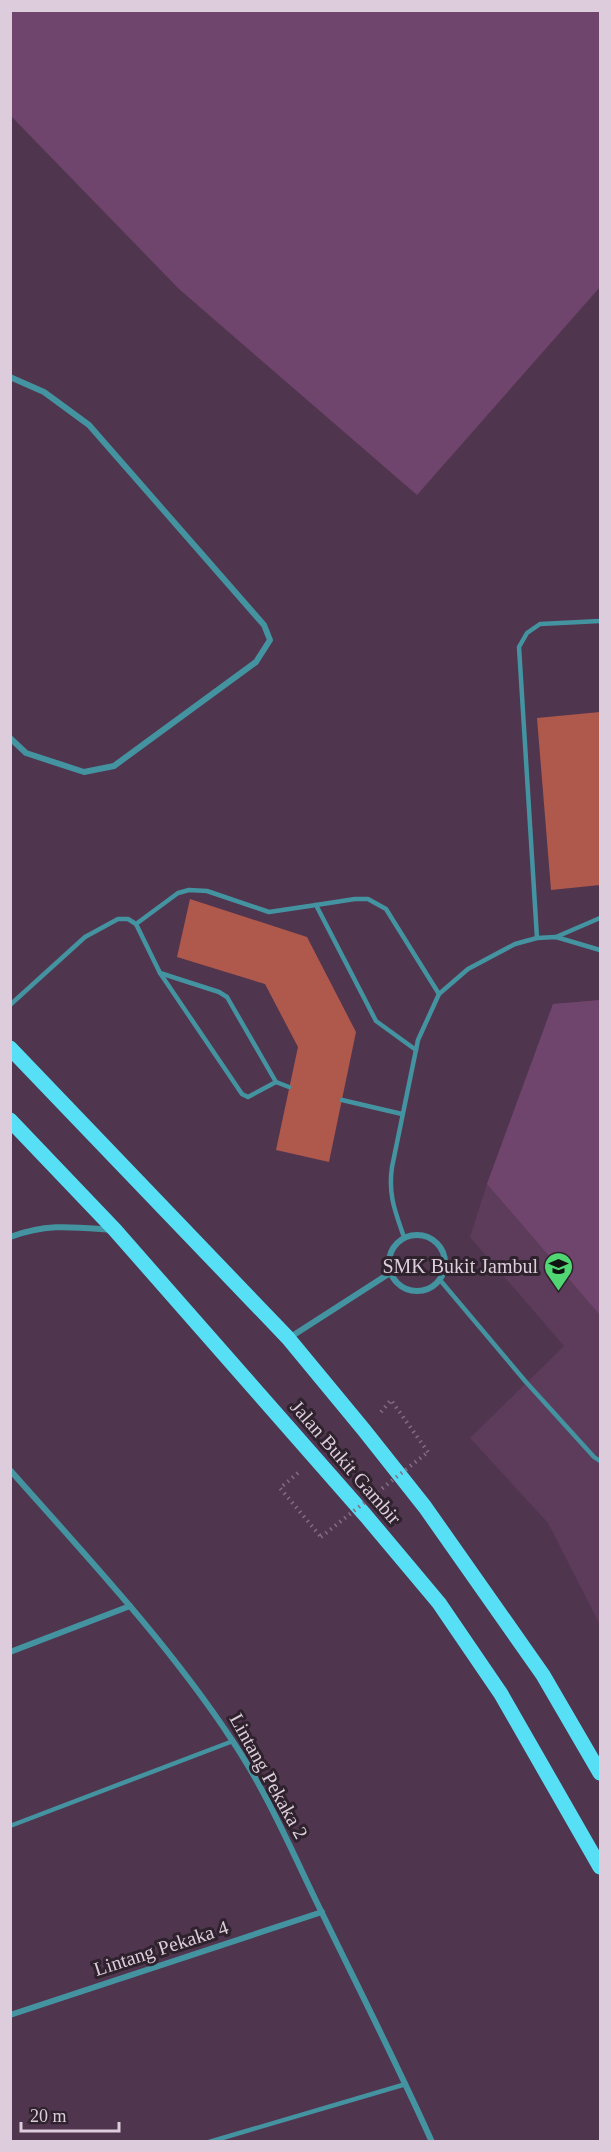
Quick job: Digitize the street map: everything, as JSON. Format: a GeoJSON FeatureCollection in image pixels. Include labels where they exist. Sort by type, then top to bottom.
{"type":"FeatureCollection","features":[{"type":"Feature","properties":{"kind":"main road","name":"Jalan Bukit Gambir"},"geometry":{"type":"LineString","coordinates":[[10,1048],[288,1338],[364,1430],[425,1507],[543,1675],[600,1773]]}},
{"type":"Feature","properties":{"kind":"main road","name":"Jalan Bukit Gambir"},"geometry":{"type":"LineString","coordinates":[[10,1120],[115,1230],[440,1603],[501,1694],[600,1867]]}},
{"type":"Feature","properties":{"kind":"street"},"geometry":{"type":"LineString","coordinates":[[10,377],[44,392],[89,425],[264,625],[270,640],[256,662],[114,766],[84,772],[26,753],[10,738]]}},
{"type":"Feature","properties":{"kind":"street"},"geometry":{"type":"LineString","coordinates":[[10,1237],[28,1230],[55,1226],[115,1230]]}},
{"type":"Feature","properties":{"kind":"street"},"geometry":{"type":"LineString","coordinates":[[417,1234],[429,1236],[440,1244],[446,1255],[446,1269],[440,1280],[431,1288],[419,1291],[407,1290],[397,1283],[390,1273],[388,1262],[391,1252],[404,1237],[417,1234]]}},
{"type":"Feature","properties":{"kind":"street"},"geometry":{"type":"LineString","coordinates":[[288,1338],[390,1273]]}},
{"type":"Feature","properties":{"kind":"street","name":"Lintang Pekaka 2"},"geometry":{"type":"LineString","coordinates":[[10,1470],[130,1606],[198,1690],[233,1741],[265,1794],[432,2142]]}},
{"type":"Feature","properties":{"kind":"street"},"geometry":{"type":"LineString","coordinates":[[10,1652],[130,1606]]}},
{"type":"Feature","properties":{"kind":"street","name":"Lintang Pekaka 4"},"geometry":{"type":"LineString","coordinates":[[10,2015],[322,1912]]}},
{"type":"Feature","properties":{"kind":"lane"},"geometry":{"type":"LineString","coordinates":[[537,938],[519,647],[526,633],[540,624],[600,621]]}},
{"type":"Feature","properties":{"kind":"lane"},"geometry":{"type":"LineString","coordinates":[[136,924],[178,893],[189,890],[207,891],[269,912],[355,898],[368,899],[386,909],[439,994]]}},
{"type":"Feature","properties":{"kind":"lane"},"geometry":{"type":"LineString","coordinates":[[316,905],[376,1020],[416,1050]]}},
{"type":"Feature","properties":{"kind":"lane"},"geometry":{"type":"LineString","coordinates":[[556,937],[600,918]]}},
{"type":"Feature","properties":{"kind":"lane"},"geometry":{"type":"LineString","coordinates":[[10,1005],[85,937],[118,919],[128,919],[136,924],[160,973],[242,1094],[248,1097],[254,1095],[276,1082]]}},
{"type":"Feature","properties":{"kind":"lane"},"geometry":{"type":"LineString","coordinates":[[404,1237],[391,1202],[390,1185],[418,1040],[439,994],[468,969],[514,944],[537,938],[556,937],[600,950]]}},
{"type":"Feature","properties":{"kind":"lane"},"geometry":{"type":"LineString","coordinates":[[160,973],[219,992],[227,997],[276,1082],[289,1087]]}},
{"type":"Feature","properties":{"kind":"lane"},"geometry":{"type":"LineString","coordinates":[[342,1100],[402,1114]]}},
{"type":"Feature","properties":{"kind":"lane"},"geometry":{"type":"LineString","coordinates":[[440,1280],[534,1390],[600,1461]]}},
{"type":"Feature","properties":{"kind":"lane"},"geometry":{"type":"LineString","coordinates":[[10,1826],[233,1741]]}},
{"type":"Feature","properties":{"kind":"lane"},"geometry":{"type":"LineString","coordinates":[[209,2142],[406,2084]]}},
{"type":"Feature","properties":{"kind":"path"},"geometry":{"type":"LineString","coordinates":[[315,1458],[280,1488],[321,1536],[428,1452],[391,1400],[364,1430]]}},
{"type":"Feature","properties":{"kind":"shaded area"},"geometry":{"type":"Polygon","coordinates":[[[11,10],[600,11],[600,287],[417,495],[179,289],[11,116],[11,10]]]}},
{"type":"Feature","properties":{"kind":"shaded area","name":"SMK Bukit Jambul"},"geometry":{"type":"Polygon","coordinates":[[[600,1000],[600,1625],[548,1523],[470,1438],[564,1346],[470,1237],[553,1004],[600,1000]]]}},
{"type":"Feature","properties":{"kind":"shaded area"},"geometry":{"type":"Polygon","coordinates":[[[600,1000],[600,1315],[487,1184],[553,1004],[600,1000]]]}},
{"type":"Feature","properties":{"kind":"building"},"geometry":{"type":"Polygon","coordinates":[[[600,712],[600,885],[551,890],[537,718],[600,712]]]}},
{"type":"Feature","properties":{"kind":"building"},"geometry":{"type":"Polygon","coordinates":[[[190,899],[307,937],[356,1032],[329,1162],[276,1150],[298,1047],[265,984],[177,957],[190,899]]]}},
{"type":"Feature","properties":{"kind":"place","name":"SMK Bukit Jambul"},"geometry":{"type":"Point","coordinates":[559,1292]}}]}
